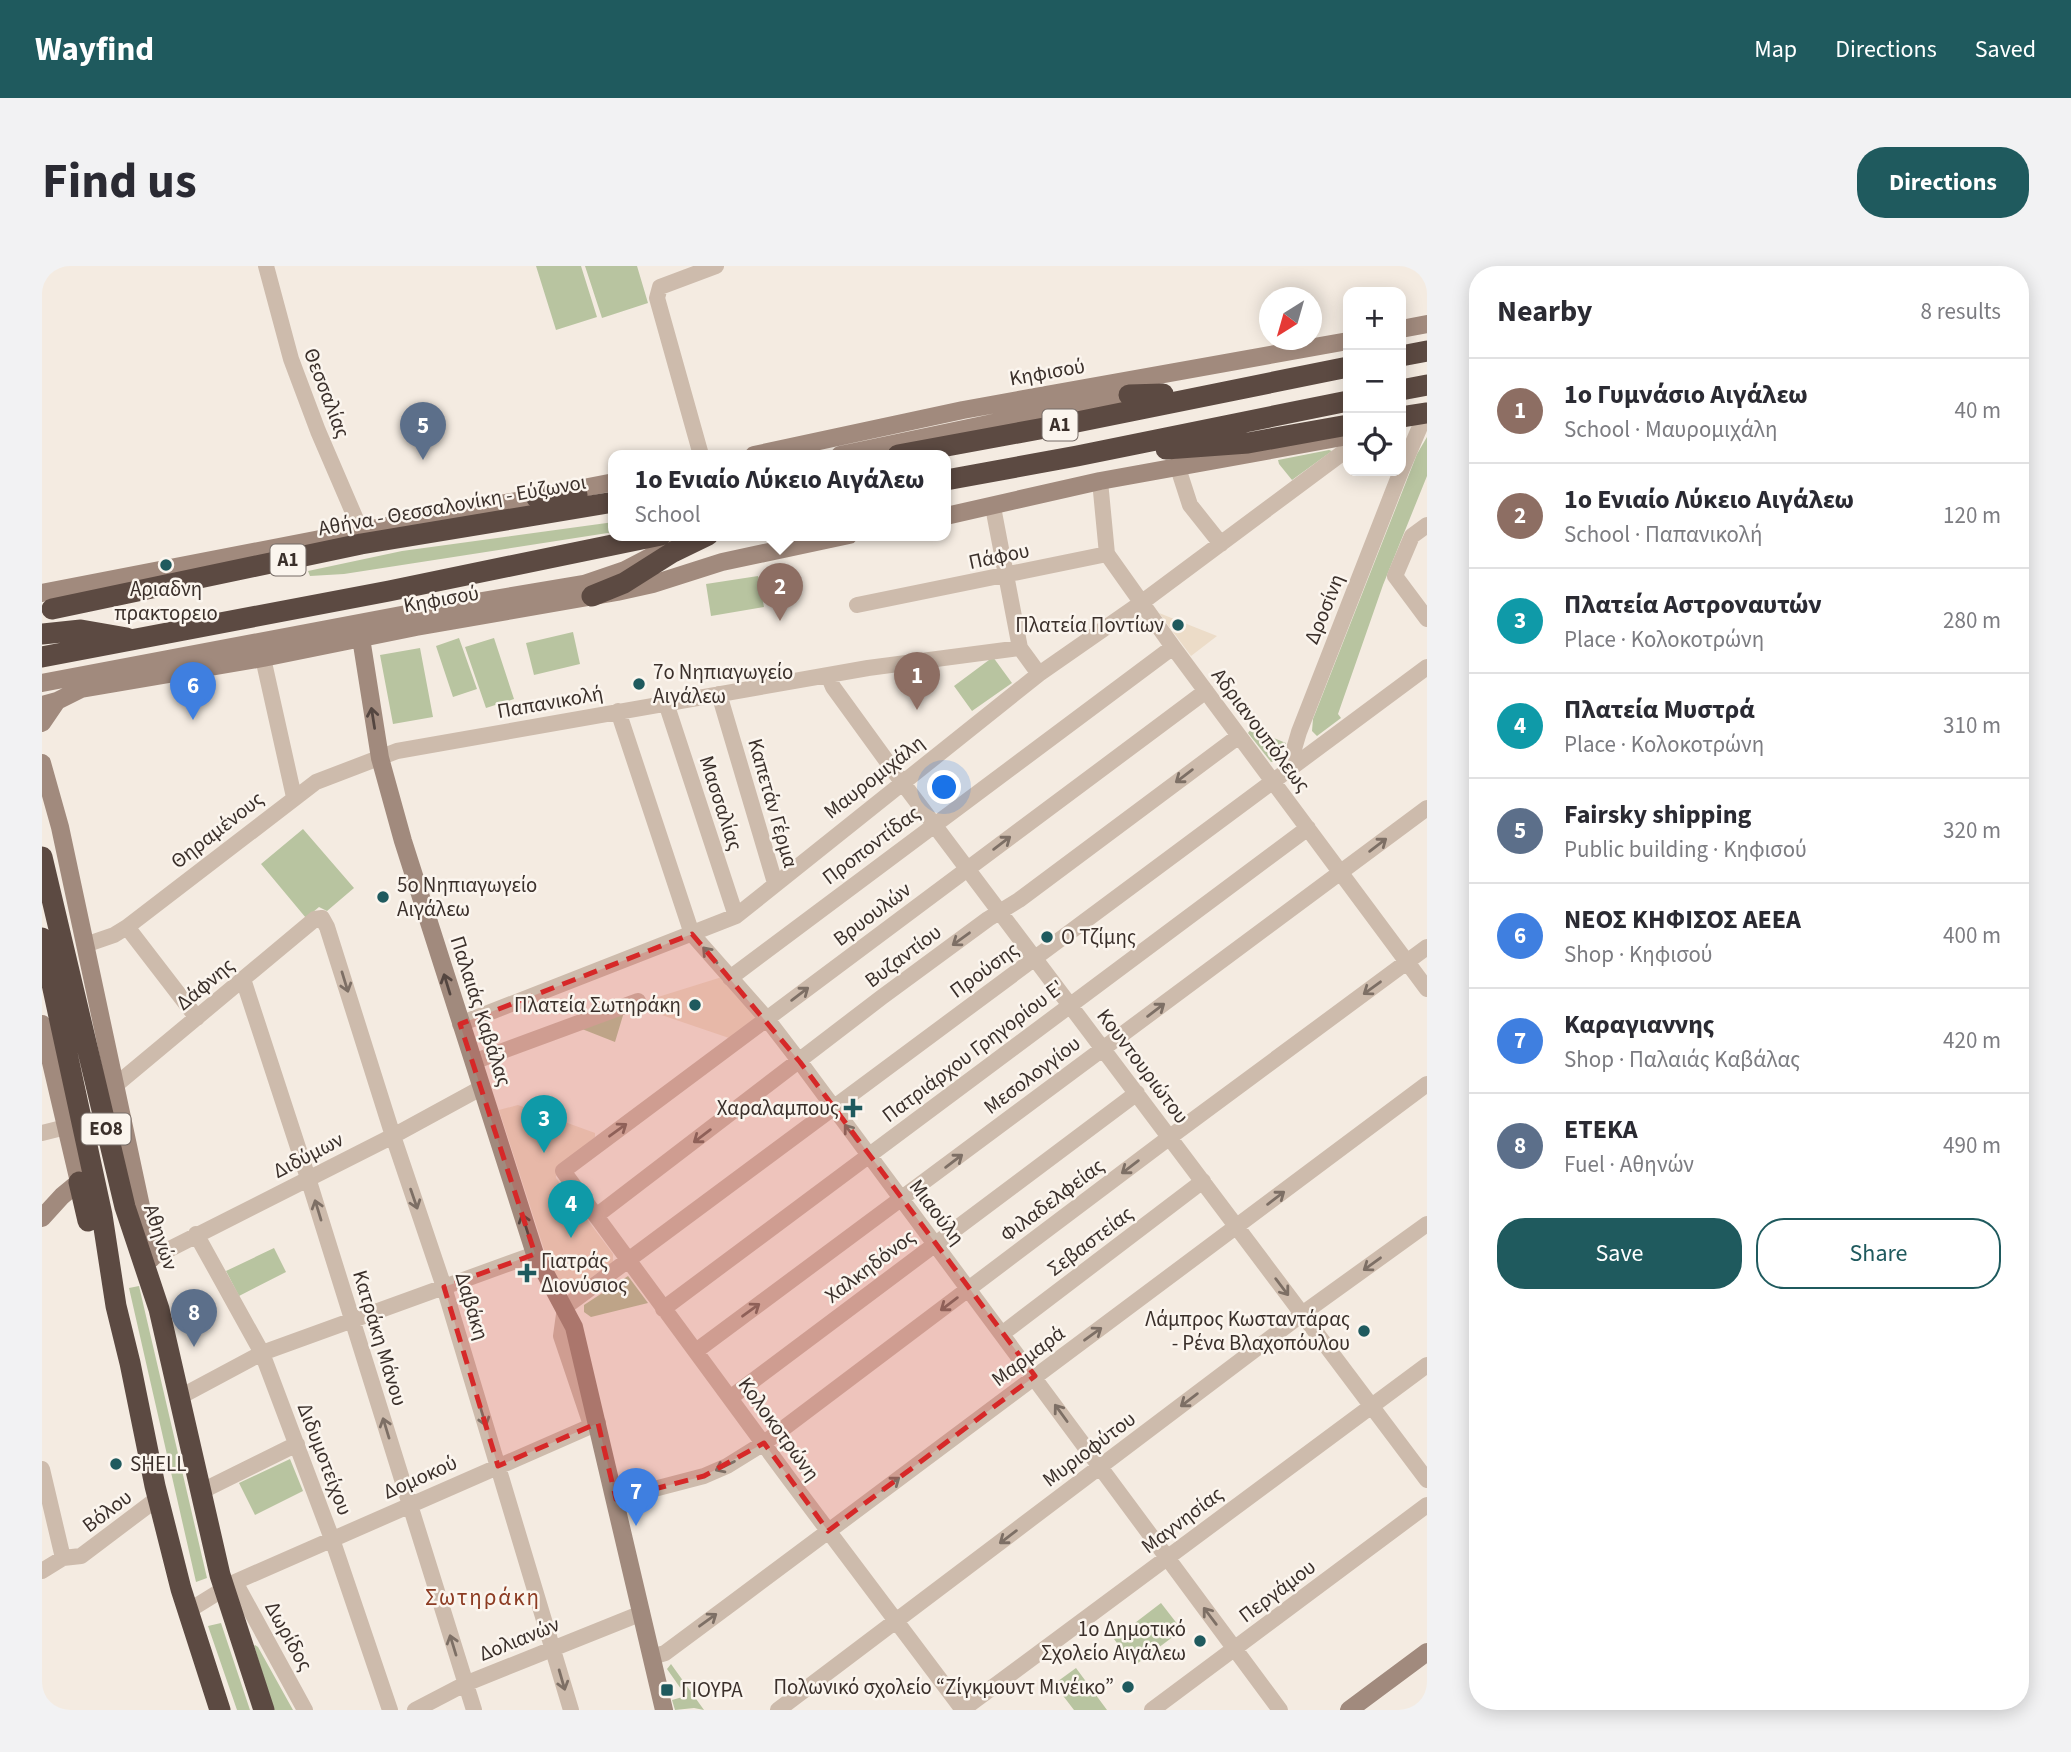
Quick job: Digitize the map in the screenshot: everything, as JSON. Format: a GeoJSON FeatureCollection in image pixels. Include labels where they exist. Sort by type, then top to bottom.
{"type":"FeatureCollection","features":[{"type":"Feature","properties":{"kind":"highway"},"geometry":{"type":"LineString","coordinates":[[1406,355],[1427,351]]}},
{"type":"Feature","properties":{"kind":"highway","name":"Α1"},"geometry":{"type":"LineString","coordinates":[[924,450],[1343,368]]}},
{"type":"Feature","properties":{"kind":"highway"},"geometry":{"type":"LineString","coordinates":[[1406,389],[1427,385]]}},
{"type":"Feature","properties":{"kind":"highway"},"geometry":{"type":"LineString","coordinates":[[1129,395],[1221,393]]}},
{"type":"Feature","properties":{"kind":"highway","name":"Α1"},"geometry":{"type":"LineString","coordinates":[[951,479],[1343,402]]}},
{"type":"Feature","properties":{"kind":"highway"},"geometry":{"type":"LineString","coordinates":[[1077,456],[1248,443],[1343,426]]}},
{"type":"Feature","properties":{"kind":"highway"},"geometry":{"type":"LineString","coordinates":[[536,497],[608,493]]}},
{"type":"Feature","properties":{"kind":"highway","name":"Αθήνα - Θεσσαλονίκη - Εύζωνοι"},"geometry":{"type":"LineString","coordinates":[[47,601],[361,544],[608,503]]}},
{"type":"Feature","properties":{"kind":"highway"},"geometry":{"type":"LineString","coordinates":[[42,657],[146,639],[631,541]]}},
{"type":"Feature","properties":{"kind":"highway"},"geometry":{"type":"LineString","coordinates":[[592,596],[640,574],[696,541]]}},
{"type":"Feature","properties":{"kind":"highway"},"geometry":{"type":"LineString","coordinates":[[42,634],[81,630],[146,639]]}},
{"type":"Feature","properties":{"kind":"highway","name":"Αθηνών"},"geometry":{"type":"LineString","coordinates":[[42,857],[50,945],[102,1214],[116,1306],[158,1498],[188,1611],[220,1710]]}},
{"type":"Feature","properties":{"kind":"highway","name":"Αθηνών"},"geometry":{"type":"LineString","coordinates":[[50,945],[125,1207],[159,1309],[200,1492],[230,1585],[264,1710]]}},
{"type":"Feature","properties":{"kind":"highway"},"geometry":{"type":"LineString","coordinates":[[79,1182],[116,1306]]}},
{"type":"Feature","properties":{"kind":"highway"},"geometry":{"type":"LineString","coordinates":[[152,1258],[159,1309]]}},
{"type":"Feature","properties":{"kind":"main road"},"geometry":{"type":"LineString","coordinates":[[1406,328],[1427,324]]}},
{"type":"Feature","properties":{"kind":"main road"},"geometry":{"type":"LineString","coordinates":[[864,450],[1129,395],[1343,342]]}},
{"type":"Feature","properties":{"kind":"main road","name":"Κηφισού"},"geometry":{"type":"LineString","coordinates":[[777,450],[963,410],[1343,342]]}},
{"type":"Feature","properties":{"kind":"main road"},"geometry":{"type":"LineString","coordinates":[[951,515],[1100,481],[1343,437]]}},
{"type":"Feature","properties":{"kind":"main road"},"geometry":{"type":"LineString","coordinates":[[47,601],[361,531],[608,483]]}},
{"type":"Feature","properties":{"kind":"main road"},"geometry":{"type":"LineString","coordinates":[[42,683],[599,580],[638,564],[669,541]]}},
{"type":"Feature","properties":{"kind":"main road","name":"Κηφισού"},"geometry":{"type":"LineString","coordinates":[[50,703],[81,689],[263,658],[653,584],[722,562],[821,541]]}},
{"type":"Feature","properties":{"kind":"main road","name":"Παλαιάς Καβάλας"},"geometry":{"type":"LineString","coordinates":[[361,638],[380,758],[393,809],[535,1254],[575,1327],[594,1424],[616,1499],[664,1710]]}},
{"type":"Feature","properties":{"kind":"main road"},"geometry":{"type":"LineString","coordinates":[[42,723],[50,703]]}},
{"type":"Feature","properties":{"kind":"main road","name":"Αθηνών"},"geometry":{"type":"LineString","coordinates":[[42,763],[60,827],[152,1258]]}},
{"type":"Feature","properties":{"kind":"main road"},"geometry":{"type":"LineString","coordinates":[[42,1024],[79,1182],[42,1218]]}},
{"type":"Feature","properties":{"kind":"main road"},"geometry":{"type":"LineString","coordinates":[[1349,1710],[1427,1652]]}},
{"type":"Feature","properties":{"kind":"street","name":"Θεσσαλίας"},"geometry":{"type":"LineString","coordinates":[[266,266],[291,359],[318,431],[361,531]]}},
{"type":"Feature","properties":{"kind":"street"},"geometry":{"type":"LineString","coordinates":[[700,450],[657,298],[660,287],[716,266]]}},
{"type":"Feature","properties":{"kind":"street","name":"Δροσίνη"},"geometry":{"type":"LineString","coordinates":[[1406,455],[1415,426]]}},
{"type":"Feature","properties":{"kind":"street","name":"Μαυρομιχάλη"},"geometry":{"type":"LineString","coordinates":[[460,1024],[736,916],[1039,674],[1141,603],[1343,453]]}},
{"type":"Feature","properties":{"kind":"street"},"geometry":{"type":"LineString","coordinates":[[1178,468],[1190,505],[1221,544]]}},
{"type":"Feature","properties":{"kind":"street","name":"Δροσίνη"},"geometry":{"type":"LineString","coordinates":[[1297,763],[1294,749],[1298,732],[1399,476]]}},
{"type":"Feature","properties":{"kind":"street","name":"Αδριανουπόλεως"},"geometry":{"type":"LineString","coordinates":[[1100,481],[1107,554],[1173,648],[1427,989]]}},
{"type":"Feature","properties":{"kind":"street"},"geometry":{"type":"LineString","coordinates":[[993,507],[1020,648],[1039,674]]}},
{"type":"Feature","properties":{"kind":"street"},"geometry":{"type":"LineString","coordinates":[[1427,525],[1412,536],[1395,576],[1427,619]]}},
{"type":"Feature","properties":{"kind":"street","name":"Πάφου"},"geometry":{"type":"LineString","coordinates":[[857,605],[1107,554]]}},
{"type":"Feature","properties":{"kind":"street","name":"Παπανικολή"},"geometry":{"type":"LineString","coordinates":[[380,758],[397,751],[618,711],[828,675],[1020,648]]}},
{"type":"Feature","properties":{"kind":"street","name":"Προποντίδας"},"geometry":{"type":"LineString","coordinates":[[730,978],[1173,648]]}},
{"type":"Feature","properties":{"kind":"street"},"geometry":{"type":"LineString","coordinates":[[263,658],[294,797]]}},
{"type":"Feature","properties":{"kind":"street","name":"Προύσης"},"geometry":{"type":"LineString","coordinates":[[565,1307],[1427,667]]}},
{"type":"Feature","properties":{"kind":"street","name":"Κουντουριώτου"},"geometry":{"type":"LineString","coordinates":[[828,675],[833,687],[902,782],[1427,1480]]}},
{"type":"Feature","properties":{"kind":"street","name":"Βρυουλών"},"geometry":{"type":"LineString","coordinates":[[563,1171],[1206,691]]}},
{"type":"Feature","properties":{"kind":"street","name":"Καπετάν Γέρμα"},"geometry":{"type":"LineString","coordinates":[[719,694],[775,883]]}},
{"type":"Feature","properties":{"kind":"street","name":"Μασσαλίας"},"geometry":{"type":"LineString","coordinates":[[666,703],[736,916]]}},
{"type":"Feature","properties":{"kind":"street","name":"Μιαούλη"},"geometry":{"type":"LineString","coordinates":[[618,711],[692,934],[767,1019],[800,1062],[1280,1710]]}},
{"type":"Feature","properties":{"kind":"street","name":"Βυζαντίου"},"geometry":{"type":"LineString","coordinates":[[596,1216],[882,998],[1239,736]]}},
{"type":"Feature","properties":{"kind":"street","name":"Θηραμένους"},"geometry":{"type":"LineString","coordinates":[[85,945],[114,935],[127,927],[316,782],[380,758]]}},
{"type":"Feature","properties":{"kind":"street","name":"Μεσολογγίου"},"geometry":{"type":"LineString","coordinates":[[696,1351],[1427,808]]}},
{"type":"Feature","properties":{"kind":"street","name":"Πατριάρχου Γρηγορίου Ε'"},"geometry":{"type":"LineString","coordinates":[[663,1309],[1308,828]]}},
{"type":"Feature","properties":{"kind":"street","name":"Δάφνης"},"geometry":{"type":"LineString","coordinates":[[117,1084],[315,919],[322,918]]}},
{"type":"Feature","properties":{"kind":"street","name":"Δαβάκη"},"geometry":{"type":"LineString","coordinates":[[322,918],[444,1287],[571,1710]]}},
{"type":"Feature","properties":{"kind":"street"},"geometry":{"type":"LineString","coordinates":[[127,927],[197,1018]]}},
{"type":"Feature","properties":{"kind":"street","name":"Φιλαδελφείας"},"geometry":{"type":"LineString","coordinates":[[616,1499],[704,1476],[727,1466],[764,1443],[1427,947]]}},
{"type":"Feature","properties":{"kind":"street","name":"Κατράκη Μάνου"},"geometry":{"type":"LineString","coordinates":[[243,979],[474,1710]]}},
{"type":"Feature","properties":{"kind":"street"},"geometry":{"type":"LineString","coordinates":[[473,1062],[638,1001]]}},
{"type":"Feature","properties":{"kind":"street","name":"Μαρμαρά"},"geometry":{"type":"LineString","coordinates":[[652,1657],[664,1653],[1427,1084]]}},
{"type":"Feature","properties":{"kind":"street","name":"Διδύμων"},"geometry":{"type":"LineString","coordinates":[[152,1258],[393,1136],[481,1088]]}},
{"type":"Feature","properties":{"kind":"street","name":"Χαλκηδόνος"},"geometry":{"type":"LineString","coordinates":[[730,1398],[1137,1093]]}},
{"type":"Feature","properties":{"kind":"street"},"geometry":{"type":"LineString","coordinates":[[42,1133],[66,1127]]}},
{"type":"Feature","properties":{"kind":"street","name":"Κολοκοτρώνη"},"geometry":{"type":"LineString","coordinates":[[563,1171],[962,1710]]}},
{"type":"Feature","properties":{"kind":"street","name":"Σεβαστείας"},"geometry":{"type":"LineString","coordinates":[[1003,1333],[1203,1181]]}},
{"type":"Feature","properties":{"kind":"street","name":"Μυριοφύτου"},"geometry":{"type":"LineString","coordinates":[[778,1710],[1302,1314],[1427,1224]]}},
{"type":"Feature","properties":{"kind":"street","name":"Διδυμοτείχου"},"geometry":{"type":"LineString","coordinates":[[196,1234],[262,1353],[332,1539],[390,1710]]}},
{"type":"Feature","properties":{"kind":"street"},"geometry":{"type":"LineString","coordinates":[[178,1398],[262,1353],[535,1254]]}},
{"type":"Feature","properties":{"kind":"street","name":"Μαγνησίας"},"geometry":{"type":"LineString","coordinates":[[962,1710],[1427,1365]]}},
{"type":"Feature","properties":{"kind":"street","name":"Δομοκού"},"geometry":{"type":"LineString","coordinates":[[188,1611],[230,1585],[594,1424]]}},
{"type":"Feature","properties":{"kind":"street"},"geometry":{"type":"LineString","coordinates":[[200,1492],[297,1444]]}},
{"type":"Feature","properties":{"kind":"street"},"geometry":{"type":"LineString","coordinates":[[42,1469],[63,1559]]}},
{"type":"Feature","properties":{"kind":"street","name":"Βόλου"},"geometry":{"type":"LineString","coordinates":[[42,1571],[63,1559],[81,1556],[158,1498]]}},
{"type":"Feature","properties":{"kind":"street","name":"Περγάμου"},"geometry":{"type":"LineString","coordinates":[[1152,1710],[1427,1504]]}},
{"type":"Feature","properties":{"kind":"street","name":"Δωρίδος"},"geometry":{"type":"LineString","coordinates":[[230,1585],[305,1710]]}},
{"type":"Feature","properties":{"kind":"street","name":"Δολιανών"},"geometry":{"type":"LineString","coordinates":[[415,1710],[465,1684],[642,1614]]}},
{"type":"Feature","properties":{"kind":"highlighted area"},"geometry":{"type":"Polygon","coordinates":[[[692,934],[800,1062],[1035,1376],[828,1531],[764,1443],[704,1476],[616,1499],[598,1423],[498,1466],[444,1287],[535,1254],[460,1024],[692,934]]]}},
{"type":"Feature","properties":{"kind":"green space"},"geometry":{"type":"Polygon","coordinates":[[[536,266],[581,266],[597,317],[556,330],[536,266]]]}},
{"type":"Feature","properties":{"kind":"green space"},"geometry":{"type":"Polygon","coordinates":[[[585,266],[637,266],[648,303],[602,318],[585,266]]]}},
{"type":"Feature","properties":{"kind":"green space"},"geometry":{"type":"Polygon","coordinates":[[[1427,437],[1427,476],[1383,585],[1338,714],[1341,718],[1317,736],[1312,731],[1313,719],[1417,454],[1427,437]]]}},
{"type":"Feature","properties":{"kind":"green space"},"geometry":{"type":"Polygon","coordinates":[[[1332,451],[1292,480],[1278,460],[1332,451]]]}},
{"type":"Feature","properties":{"kind":"green space"},"geometry":{"type":"Polygon","coordinates":[[[608,523],[608,533],[344,574],[310,576],[308,571],[402,551],[608,523]]]}},
{"type":"Feature","properties":{"kind":"green space"},"geometry":{"type":"Polygon","coordinates":[[[758,576],[764,607],[711,616],[706,584],[758,576]]]}},
{"type":"Feature","properties":{"kind":"green space"},"geometry":{"type":"Polygon","coordinates":[[[573,632],[580,664],[534,675],[526,643],[573,632]]]}},
{"type":"Feature","properties":{"kind":"green space"},"geometry":{"type":"Polygon","coordinates":[[[459,638],[477,689],[453,697],[436,646],[459,638]]]}},
{"type":"Feature","properties":{"kind":"green space"},"geometry":{"type":"Polygon","coordinates":[[[494,638],[514,699],[486,708],[465,647],[494,638]]]}},
{"type":"Feature","properties":{"kind":"green space"},"geometry":{"type":"Polygon","coordinates":[[[420,648],[433,717],[393,724],[380,655],[420,648]]]}},
{"type":"Feature","properties":{"kind":"green space"},"geometry":{"type":"Polygon","coordinates":[[[993,657],[1012,683],[972,711],[954,686],[993,657]]]}},
{"type":"Feature","properties":{"kind":"green space"},"geometry":{"type":"Polygon","coordinates":[[[1251,729],[1286,743],[1278,761],[1271,762],[1248,733],[1251,729]]]}},
{"type":"Feature","properties":{"kind":"green space"},"geometry":{"type":"Polygon","coordinates":[[[303,829],[354,888],[327,911],[319,907],[306,918],[261,864],[303,829]]]}},
{"type":"Feature","properties":{"kind":"green space"},"geometry":{"type":"Polygon","coordinates":[[[624,1012],[615,1042],[582,1029],[624,1012]]]}},
{"type":"Feature","properties":{"kind":"green space"},"geometry":{"type":"Polygon","coordinates":[[[274,1248],[286,1272],[239,1296],[226,1271],[274,1248]]]}},
{"type":"Feature","properties":{"kind":"green space"},"geometry":{"type":"Polygon","coordinates":[[[628,1276],[648,1303],[591,1317],[584,1312],[584,1305],[628,1276]]]}},
{"type":"Feature","properties":{"kind":"green space"},"geometry":{"type":"Polygon","coordinates":[[[139,1286],[207,1578],[196,1582],[129,1288],[139,1286]]]}},
{"type":"Feature","properties":{"kind":"green space"},"geometry":{"type":"Polygon","coordinates":[[[290,1459],[303,1491],[255,1515],[239,1483],[290,1459]]]}},
{"type":"Feature","properties":{"kind":"green space"},"geometry":{"type":"Polygon","coordinates":[[[1161,1603],[1182,1630],[1134,1666],[1114,1639],[1161,1603]]]}},
{"type":"Feature","properties":{"kind":"green space"},"geometry":{"type":"Polygon","coordinates":[[[221,1623],[250,1710],[237,1710],[208,1626],[221,1623]]]}},
{"type":"Feature","properties":{"kind":"green space"},"geometry":{"type":"Polygon","coordinates":[[[255,1645],[258,1647],[293,1710],[274,1710],[255,1645]]]}},
{"type":"Feature","properties":{"kind":"green space"},"geometry":{"type":"Polygon","coordinates":[[[671,1664],[704,1710],[675,1710],[672,1700],[686,1696],[667,1669],[671,1664]]]}},
{"type":"Feature","properties":{"kind":"green space"},"geometry":{"type":"Polygon","coordinates":[[[1076,1668],[1107,1710],[1074,1710],[1054,1684],[1076,1668]]]}},
{"type":"Feature","properties":{"kind":"shaded area","name":"Πλατεία Ποντίων"},"geometry":{"type":"Polygon","coordinates":[[[1159,613],[1217,636],[1191,656],[1159,613]]]}},
{"type":"Feature","properties":{"kind":"shaded area","name":"Πλατεία Σωτηράκη"},"geometry":{"type":"Polygon","coordinates":[[[722,977],[758,1017],[732,1039],[644,1009],[642,1002],[722,977]]]}},
{"type":"Feature","properties":{"kind":"shaded area"},"geometry":{"type":"Polygon","coordinates":[[[518,1105],[595,1133],[595,1137],[556,1169],[556,1178],[613,1254],[613,1262],[579,1286],[567,1286],[551,1271],[499,1110],[518,1105]]]}},
{"type":"Feature","properties":{"kind":"place","name":"Fairsky shipping"},"geometry":{"type":"Point","coordinates":[423,460]}},
{"type":"Feature","properties":{"kind":"place","name":"Αριαδνη πρακτορειο"},"geometry":{"type":"Point","coordinates":[166,565]}},
{"type":"Feature","properties":{"kind":"place","name":"1ο Ενιαίο Λύκειο Αιγάλεω"},"geometry":{"type":"Point","coordinates":[780,621]}},
{"type":"Feature","properties":{"kind":"place","name":"Πλατεία Ποντίων"},"geometry":{"type":"Point","coordinates":[1178,625]}},
{"type":"Feature","properties":{"kind":"place","name":"7ο Νηπιαγωγείο Αιγάλεω"},"geometry":{"type":"Point","coordinates":[639,684]}},
{"type":"Feature","properties":{"kind":"place","name":"1ο Γυμνάσιο Αιγάλεω"},"geometry":{"type":"Point","coordinates":[917,710]}},
{"type":"Feature","properties":{"kind":"place","name":"ΝΕΟΣ ΚΗΦΙΣΟΣ ΑΕΕΑ"},"geometry":{"type":"Point","coordinates":[193,720]}},
{"type":"Feature","properties":{"kind":"place","name":"5ο Νηπιαγωγείο Αιγάλεω"},"geometry":{"type":"Point","coordinates":[383,897]}},
{"type":"Feature","properties":{"kind":"place","name":"Ο Τζίμης"},"geometry":{"type":"Point","coordinates":[1047,937]}},
{"type":"Feature","properties":{"kind":"place","name":"Πλατεία Σωτηράκη"},"geometry":{"type":"Point","coordinates":[695,1005]}},
{"type":"Feature","properties":{"kind":"place","name":"Χαραλαμπους"},"geometry":{"type":"Point","coordinates":[853,1108]}},
{"type":"Feature","properties":{"kind":"place","name":"Πλατεία Αστροναυτών"},"geometry":{"type":"Point","coordinates":[544,1153]}},
{"type":"Feature","properties":{"kind":"place","name":"Πλατεία Μυστρά"},"geometry":{"type":"Point","coordinates":[571,1238]}},
{"type":"Feature","properties":{"kind":"place","name":"Γιατράς Διονύσιος"},"geometry":{"type":"Point","coordinates":[527,1273]}},
{"type":"Feature","properties":{"kind":"place","name":"Λάμπρος Κωσταντάρας - Ρένα Βλαχοπόυλου"},"geometry":{"type":"Point","coordinates":[1364,1331]}},
{"type":"Feature","properties":{"kind":"place","name":"ΕΤΕΚΑ"},"geometry":{"type":"Point","coordinates":[194,1347]}},
{"type":"Feature","properties":{"kind":"place","name":"SHELL"},"geometry":{"type":"Point","coordinates":[116,1464]}},
{"type":"Feature","properties":{"kind":"place","name":"Καραγιαννης"},"geometry":{"type":"Point","coordinates":[636,1526]}},
{"type":"Feature","properties":{"kind":"place","name":"1ο Δημοτικό Σχολείο Αιγάλεω"},"geometry":{"type":"Point","coordinates":[1200,1641]}},
{"type":"Feature","properties":{"kind":"place","name":"Πολωνικό σχολείο “Ζίγκμουντ Μινέικο”"},"geometry":{"type":"Point","coordinates":[1128,1687]}},
{"type":"Feature","properties":{"kind":"place","name":"ΓΙΟΥΡΑ"},"geometry":{"type":"Point","coordinates":[667,1690]}},
{"type":"Feature","properties":{"kind":"district","name":"Σωτηράκη"},"geometry":{"type":"Point","coordinates":[483,1597]}}]}
